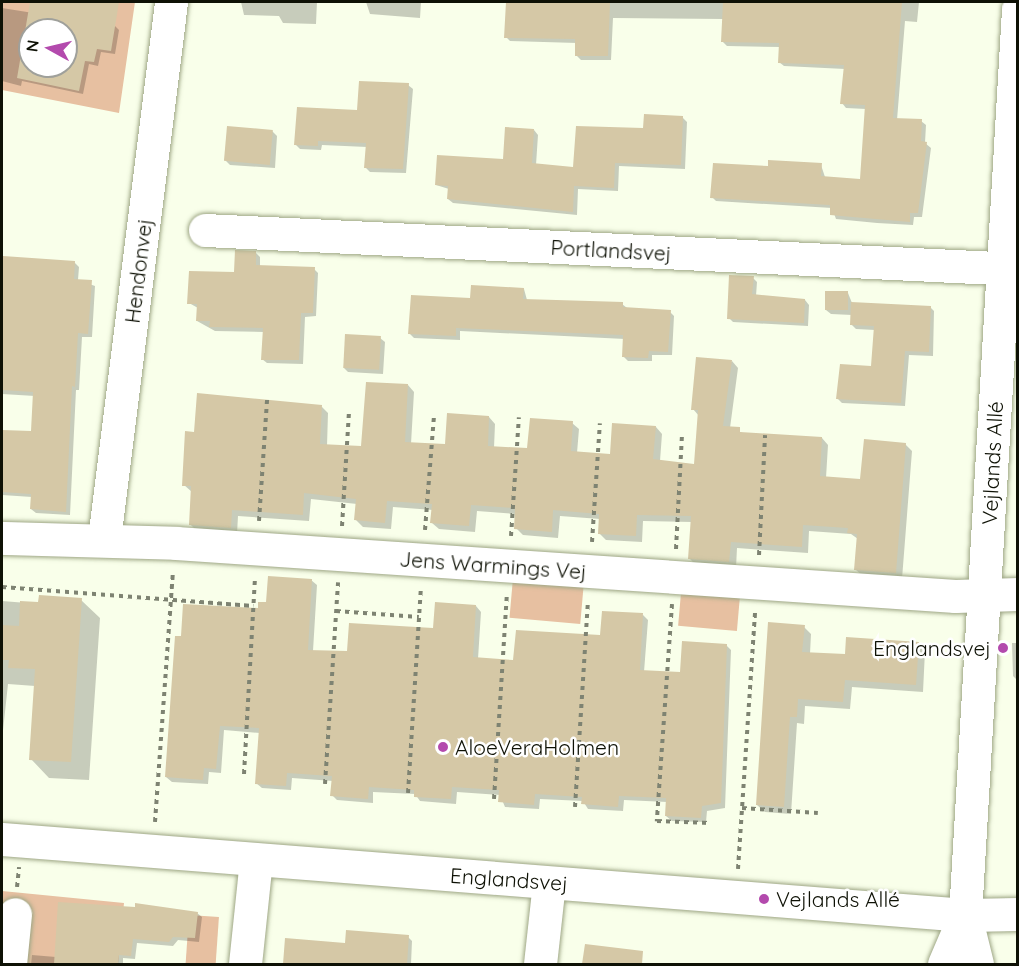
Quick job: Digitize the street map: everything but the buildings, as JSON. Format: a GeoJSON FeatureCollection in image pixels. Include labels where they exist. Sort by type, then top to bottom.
{"type":"FeatureCollection","features":[{"type":"Feature","properties":{"kind":"street","name":"Hendonvej"},"geometry":{"type":"LineString","coordinates":[[104,540],[171,2]]}},
{"type":"Feature","properties":{"kind":"street","name":"Vejlands Allé"},"geometry":{"type":"LineString","coordinates":[[977,964],[965,915],[984,598],[1010,269],[1017,10]]}},
{"type":"Feature","properties":{"kind":"street","name":"Portlandsvej"},"geometry":{"type":"LineString","coordinates":[[205,230],[1010,269]]}},
{"type":"Feature","properties":{"kind":"street","name":"Jens Warmings Vej"},"geometry":{"type":"LineString","coordinates":[[2,538],[176,543],[984,598],[1017,594]]}},
{"type":"Feature","properties":{"kind":"street","name":"Englandsvej"},"geometry":{"type":"LineString","coordinates":[[12,840],[965,915],[1017,914]]}},
{"type":"Feature","properties":{"kind":"street"},"geometry":{"type":"LineString","coordinates":[[245,964],[256,860]]}},
{"type":"Feature","properties":{"kind":"street"},"geometry":{"type":"LineString","coordinates":[[540,964],[549,882]]}},
{"type":"Feature","properties":{"kind":"street"},"geometry":{"type":"LineString","coordinates":[[10,964],[15,914]]}},
{"type":"Feature","properties":{"kind":"street","name":"Vejlands Allé"},"geometry":{"type":"LineString","coordinates":[[944,964],[965,915]]}},
{"type":"Feature","properties":{"kind":"path"},"geometry":{"type":"LineString","coordinates":[[244,774],[267,399]]}},
{"type":"Feature","properties":{"kind":"path"},"geometry":{"type":"LineString","coordinates":[[326,783],[349,410]]}},
{"type":"Feature","properties":{"kind":"path"},"geometry":{"type":"LineString","coordinates":[[408,793],[434,414]]}},
{"type":"Feature","properties":{"kind":"path"},"geometry":{"type":"LineString","coordinates":[[494,799],[519,417]]}},
{"type":"Feature","properties":{"kind":"path"},"geometry":{"type":"LineString","coordinates":[[575,807],[600,423]]}},
{"type":"Feature","properties":{"kind":"path"},"geometry":{"type":"LineString","coordinates":[[682,433],[657,821],[711,823]]}},
{"type":"Feature","properties":{"kind":"path"},"geometry":{"type":"LineString","coordinates":[[736,897],[765,435]]}},
{"type":"Feature","properties":{"kind":"path"},"geometry":{"type":"LineString","coordinates":[[153,850],[176,543]]}},
{"type":"Feature","properties":{"kind":"path"},"geometry":{"type":"LineString","coordinates":[[2,587],[253,606]]}},
{"type":"Feature","properties":{"kind":"path"},"geometry":{"type":"LineString","coordinates":[[336,611],[419,617]]}},
{"type":"Feature","properties":{"kind":"path"},"geometry":{"type":"LineString","coordinates":[[742,808],[818,813]]}},
{"type":"Feature","properties":{"kind":"path"},"geometry":{"type":"LineString","coordinates":[[12,840],[15,914]]}},
{"type":"Feature","properties":{"kind":"shaded area"},"geometry":{"type":"Polygon","coordinates":[[[2,2],[135,2],[119,113],[2,90],[2,2]]]}},
{"type":"Feature","properties":{"kind":"shaded area"},"geometry":{"type":"Polygon","coordinates":[[[513,578],[584,584],[580,624],[510,618],[513,578]]]}},
{"type":"Feature","properties":{"kind":"shaded area"},"geometry":{"type":"Polygon","coordinates":[[[681,593],[740,598],[737,631],[678,626],[681,593]]]}},
{"type":"Feature","properties":{"kind":"shaded area"},"geometry":{"type":"Polygon","coordinates":[[[2,891],[124,903],[118,964],[2,964],[2,891]]]}},
{"type":"Feature","properties":{"kind":"shaded area"},"geometry":{"type":"Polygon","coordinates":[[[189,915],[219,917],[216,964],[186,964],[189,915]]]}},
{"type":"Feature","properties":{"kind":"place","name":"Englandsvej"},"geometry":{"type":"Point","coordinates":[1003,648]}},
{"type":"Feature","properties":{"kind":"place","name":"AloeVeraHolmen"},"geometry":{"type":"Point","coordinates":[443,747]}},
{"type":"Feature","properties":{"kind":"place","name":"Vejlands Allé"},"geometry":{"type":"Point","coordinates":[764,899]}}]}
